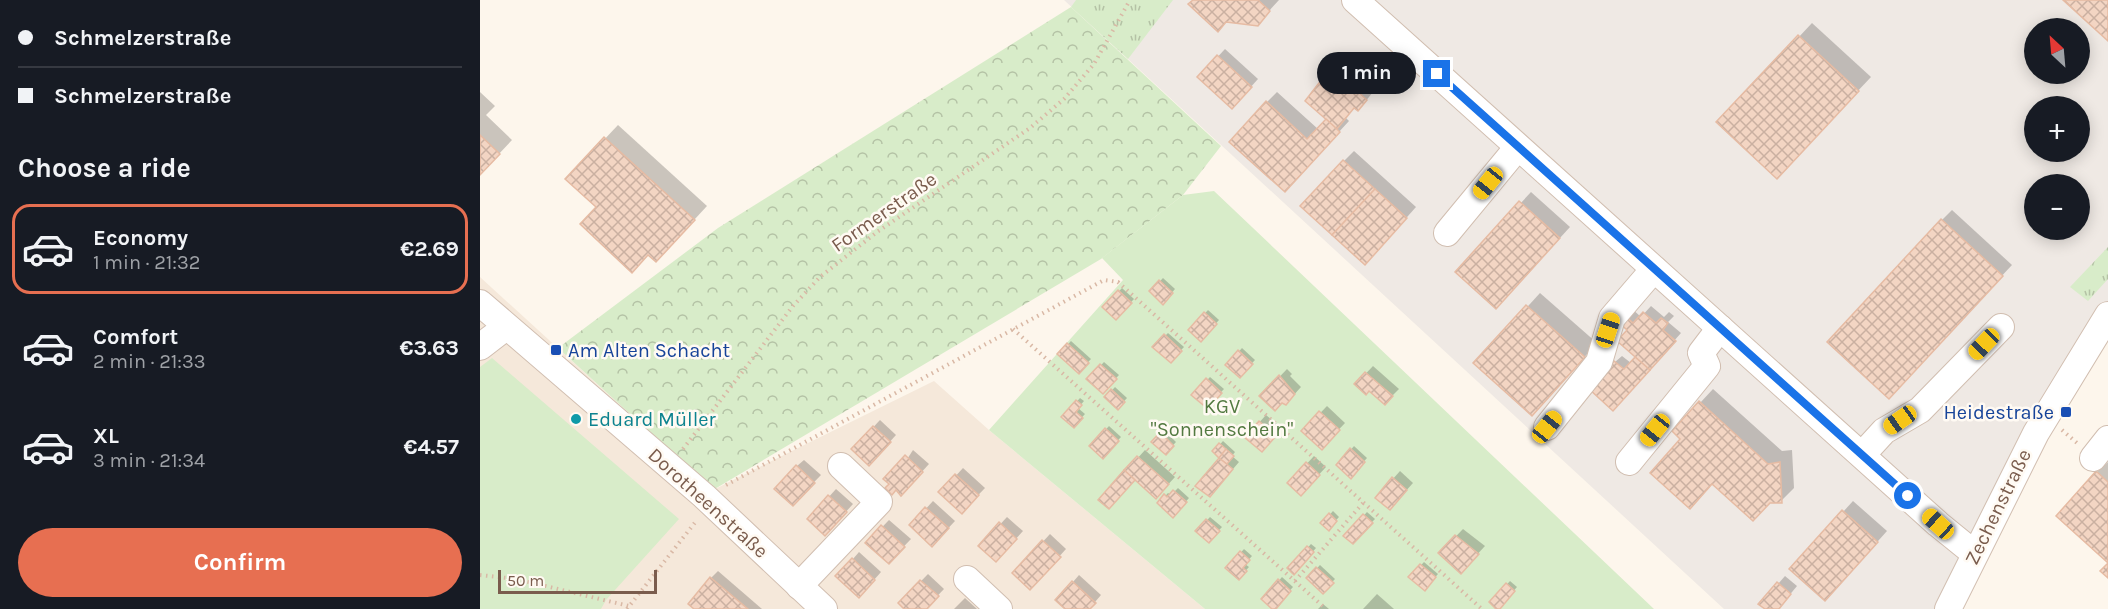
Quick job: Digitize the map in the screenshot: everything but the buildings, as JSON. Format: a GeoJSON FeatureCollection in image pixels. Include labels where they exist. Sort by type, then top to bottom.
{"type":"FeatureCollection","features":[{"type":"Feature","properties":{"kind":"street"},"geometry":{"type":"LineString","coordinates":[[1355,0],[1975,554]]}},
{"type":"Feature","properties":{"kind":"street"},"geometry":{"type":"LineString","coordinates":[[1447,233],[1518,147]]}},
{"type":"Feature","properties":{"kind":"street"},"geometry":{"type":"LineString","coordinates":[[1547,427],[1599,362],[1612,318],[1654,269]]}},
{"type":"Feature","properties":{"kind":"street","name":"Dorotheenstraße"},"geometry":{"type":"LineString","coordinates":[[480,303],[669,466],[824,609]]}},
{"type":"Feature","properties":{"kind":"street","name":"Zechenstraße"},"geometry":{"type":"LineString","coordinates":[[1948,609],[2046,414],[2108,315]]}},
{"type":"Feature","properties":{"kind":"street"},"geometry":{"type":"LineString","coordinates":[[480,347],[506,327]]}},
{"type":"Feature","properties":{"kind":"street"},"geometry":{"type":"LineString","coordinates":[[1862,455],[1884,431],[1920,410],[2001,327]]}},
{"type":"Feature","properties":{"kind":"street"},"geometry":{"type":"LineString","coordinates":[[1629,462],[1707,366],[1701,353],[1720,328]]}},
{"type":"Feature","properties":{"kind":"street"},"geometry":{"type":"LineString","coordinates":[[799,586],[879,502],[841,466]]}},
{"type":"Feature","properties":{"kind":"street"},"geometry":{"type":"LineString","coordinates":[[967,579],[999,609]]}},
{"type":"Feature","properties":{"kind":"path","name":"Formerstraße"},"geometry":{"type":"LineString","coordinates":[[669,466],[793,306],[820,277],[877,232],[1030,128],[1064,99],[1094,64],[1130,0]]}},
{"type":"Feature","properties":{"kind":"path"},"geometry":{"type":"LineString","coordinates":[[480,575],[516,579],[628,608],[707,500],[1104,280],[1118,282],[1482,609]]}},
{"type":"Feature","properties":{"kind":"path"},"geometry":{"type":"LineString","coordinates":[[1013,329],[1326,609]]}},
{"type":"Feature","properties":{"kind":"path"},"geometry":{"type":"LineString","coordinates":[[2046,414],[2100,448]]}},
{"type":"Feature","properties":{"kind":"path"},"geometry":{"type":"LineString","coordinates":[[1295,581],[1364,503]]}},
{"type":"Feature","properties":{"kind":"shaded area"},"geometry":{"type":"Polygon","coordinates":[[[1064,0],[2108,0],[2108,315],[1948,609],[1724,609],[1064,0]]]}},
{"type":"Feature","properties":{"kind":"shaded area"},"geometry":{"type":"Polygon","coordinates":[[[480,277],[713,490],[934,381],[989,430],[1205,609],[480,609],[480,277]]]}},
{"type":"Feature","properties":{"kind":"green space"},"geometry":{"type":"Polygon","coordinates":[[[1076,0],[1173,0],[1128,59],[1071,7],[1076,0]]]}},
{"type":"Feature","properties":{"kind":"green space"},"geometry":{"type":"Polygon","coordinates":[[[1071,7],[1221,146],[1183,195],[1101,259],[713,490],[558,348],[718,228],[1071,7]]]}},
{"type":"Feature","properties":{"kind":"green space","name":"KGV \"Sonnenschein\""},"geometry":{"type":"Polygon","coordinates":[[[1214,191],[1654,609],[1205,609],[989,430],[1123,280],[1102,258],[1183,195],[1214,191]]]}},
{"type":"Feature","properties":{"kind":"green space"},"geometry":{"type":"Polygon","coordinates":[[[2108,247],[2108,279],[2088,301],[2070,287],[2108,247]]]}},
{"type":"Feature","properties":{"kind":"green space"},"geometry":{"type":"Polygon","coordinates":[[[492,358],[679,519],[606,600],[601,609],[480,609],[480,367],[492,358]]]}},
{"type":"Feature","properties":{"kind":"place","name":"Am Alten Schacht"},"geometry":{"type":"Point","coordinates":[556,350]}},
{"type":"Feature","properties":{"kind":"place","name":"Heidestraße"},"geometry":{"type":"Point","coordinates":[2066,412]}},
{"type":"Feature","properties":{"kind":"place","name":"Eduard Müller"},"geometry":{"type":"Point","coordinates":[576,419]}},
{"type":"Feature","properties":{"kind":"route"},"geometry":{"type":"LineString","coordinates":[[1437,74],[1908,496]]}}]}
